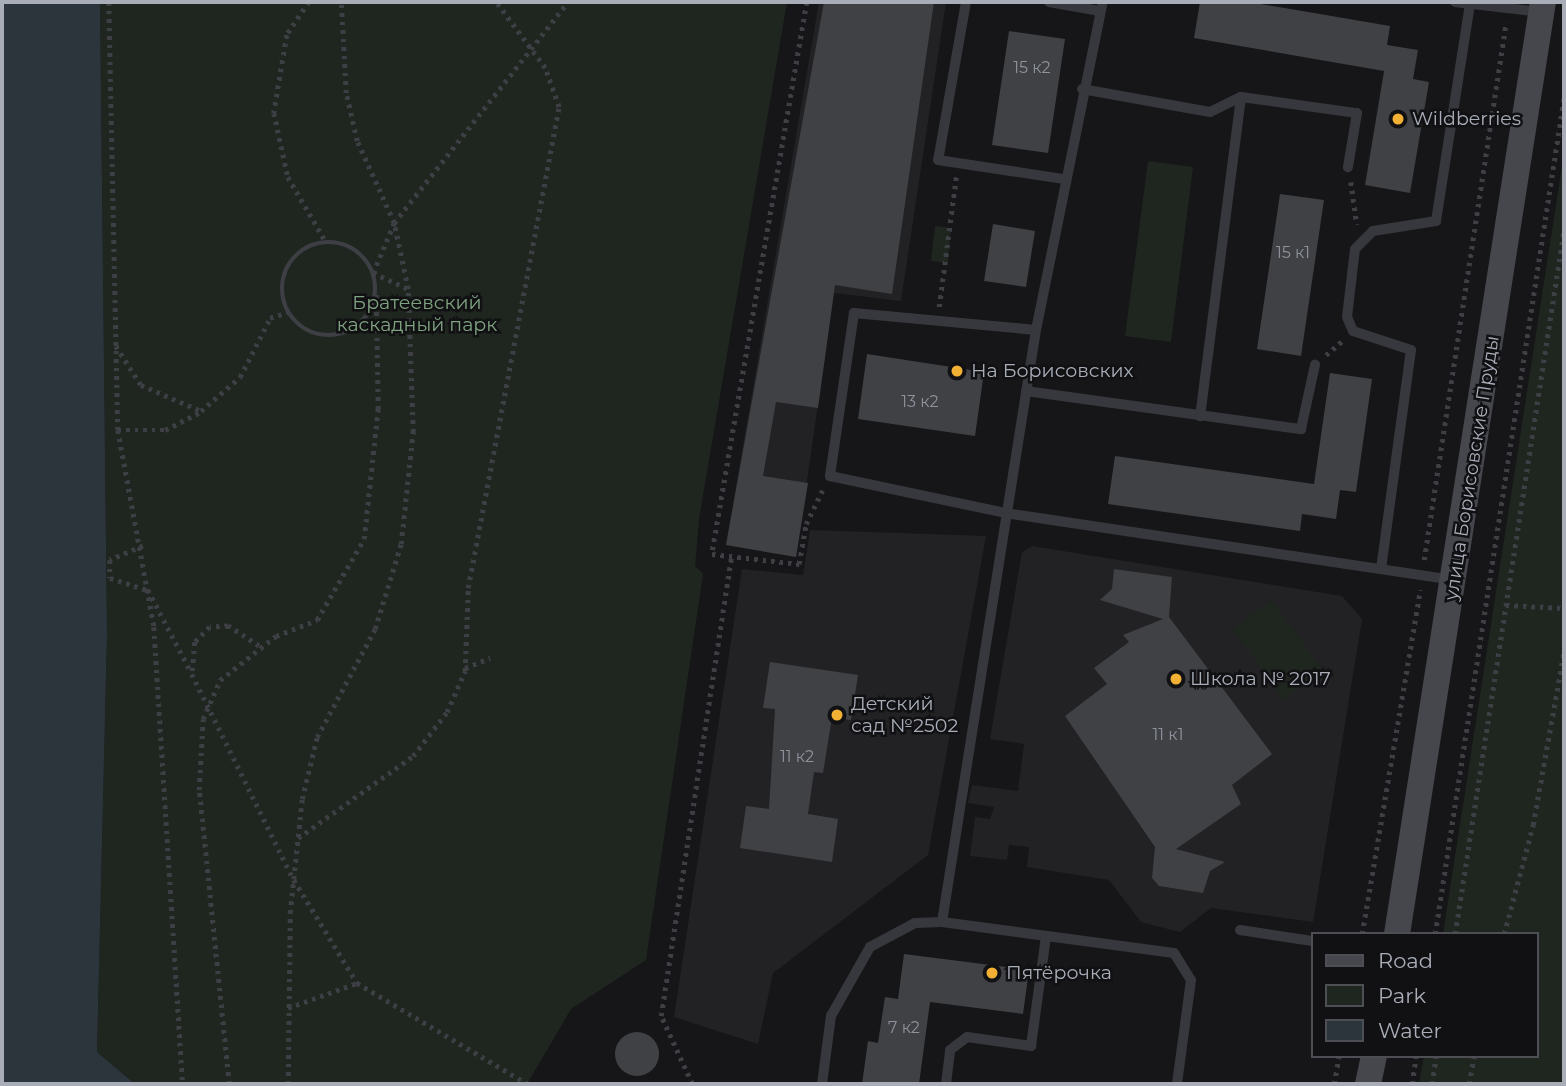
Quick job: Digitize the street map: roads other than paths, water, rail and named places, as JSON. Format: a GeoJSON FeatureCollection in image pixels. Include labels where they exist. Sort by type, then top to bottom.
{"type":"FeatureCollection","features":[{"type":"Feature","properties":{"kind":"main road","name":"улица Борисовские Пруды"},"geometry":{"type":"LineString","coordinates":[[1397,932],[1455,581],[1543,7]]}},
{"type":"Feature","properties":{"kind":"main road"},"geometry":{"type":"LineString","coordinates":[[1368,1084],[1374,1058]]}},
{"type":"Feature","properties":{"kind":"lane"},"geometry":{"type":"LineString","coordinates":[[966,2],[938,160],[1063,179]]}},
{"type":"Feature","properties":{"kind":"lane"},"geometry":{"type":"LineString","coordinates":[[942,922],[1036,330],[1063,179],[1101,6],[1049,2]]}},
{"type":"Feature","properties":{"kind":"lane"},"geometry":{"type":"LineString","coordinates":[[1455,2],[1508,8],[1543,7]]}},
{"type":"Feature","properties":{"kind":"lane"},"geometry":{"type":"LineString","coordinates":[[1381,569],[1411,349],[1353,331],[1346,317],[1360,238],[1436,221],[1470,4]]}},
{"type":"Feature","properties":{"kind":"lane"},"geometry":{"type":"LineString","coordinates":[[1082,89],[1210,111],[1241,97],[1357,113],[1348,167]]}},
{"type":"Feature","properties":{"kind":"lane"},"geometry":{"type":"LineString","coordinates":[[1200,416],[1241,97]]}},
{"type":"Feature","properties":{"kind":"lane"},"geometry":{"type":"LineString","coordinates":[[1036,330],[937,318],[854,313],[830,476],[1005,513],[1455,581]]}},
{"type":"Feature","properties":{"kind":"lane"},"geometry":{"type":"LineString","coordinates":[[1026,391],[1301,429],[1315,365]]}},
{"type":"Feature","properties":{"kind":"lane"},"geometry":{"type":"LineString","coordinates":[[822,1084],[831,1016],[870,947],[915,923],[942,922],[1174,953],[1191,980],[1177,1084]]}},
{"type":"Feature","properties":{"kind":"lane"},"geometry":{"type":"LineString","coordinates":[[1240,930],[1310,942]]}},
{"type":"Feature","properties":{"kind":"lane"},"geometry":{"type":"LineString","coordinates":[[946,1084],[950,1050],[967,1037],[1031,1045],[1046,936]]}},
{"type":"Feature","properties":{"kind":"water"},"geometry":{"type":"Polygon","coordinates":[[[2,2],[100,2],[107,634],[97,1052],[135,1084],[2,1084],[2,2]]]}},
{"type":"Feature","properties":{"kind":"place","name":"Wildberries"},"geometry":{"type":"Point","coordinates":[1398,119]}},
{"type":"Feature","properties":{"kind":"place","name":"На Борисовских"},"geometry":{"type":"Point","coordinates":[957,371]}},
{"type":"Feature","properties":{"kind":"place","name":"Школа № 2017"},"geometry":{"type":"Point","coordinates":[1176,679]}},
{"type":"Feature","properties":{"kind":"place","name":"Детский сад №2502"},"geometry":{"type":"Point","coordinates":[837,715]}},
{"type":"Feature","properties":{"kind":"place","name":"Пятёрочка"},"geometry":{"type":"Point","coordinates":[992,973]}},
{"type":"Feature","properties":{"kind":"park label","name":"Братеевский каскадный парк"},"geometry":{"type":"Point","coordinates":[417,314]}}]}
